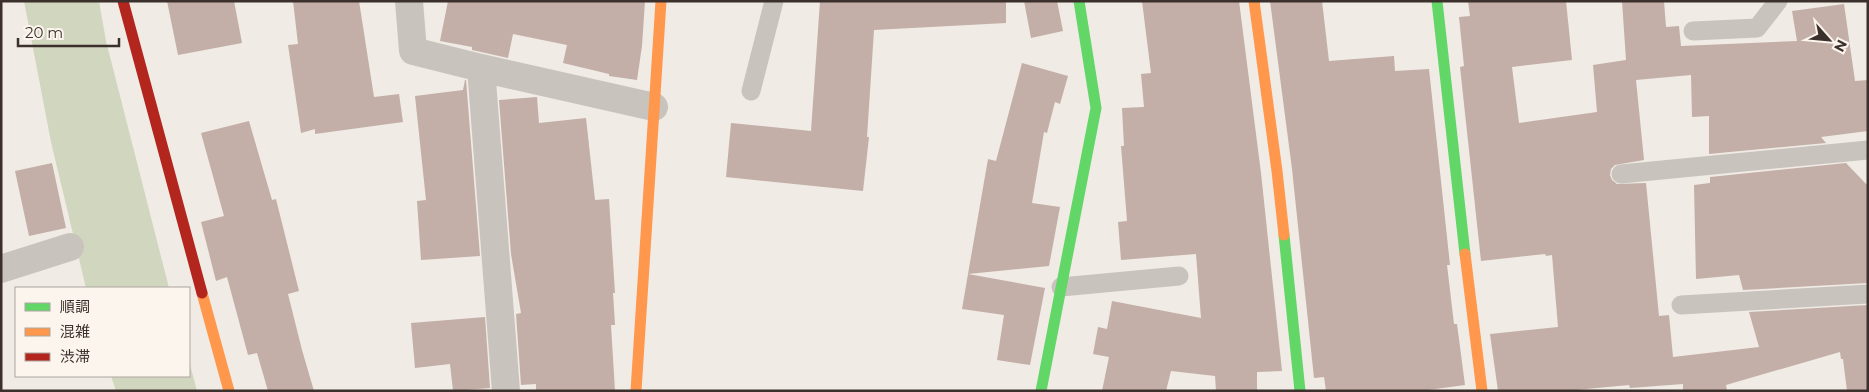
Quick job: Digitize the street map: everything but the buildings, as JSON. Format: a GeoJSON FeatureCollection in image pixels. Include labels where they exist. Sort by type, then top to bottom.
{"type":"FeatureCollection","features":[{"type":"Feature","properties":{"kind":"street"},"geometry":{"type":"LineString","coordinates":[[123,1],[230,391]]}},
{"type":"Feature","properties":{"kind":"street"},"geometry":{"type":"LineString","coordinates":[[409,1],[413,51],[654,107]]}},
{"type":"Feature","properties":{"kind":"street"},"geometry":{"type":"LineString","coordinates":[[636,391],[662,1]]}},
{"type":"Feature","properties":{"kind":"street"},"geometry":{"type":"LineString","coordinates":[[1041,391],[1096,108],[1079,1]]}},
{"type":"Feature","properties":{"kind":"street"},"geometry":{"type":"LineString","coordinates":[[1254,1],[1277,171],[1300,391]]}},
{"type":"Feature","properties":{"kind":"street"},"geometry":{"type":"LineString","coordinates":[[1437,1],[1482,391]]}},
{"type":"Feature","properties":{"kind":"street"},"geometry":{"type":"LineString","coordinates":[[481,68],[506,391]]}},
{"type":"Feature","properties":{"kind":"street"},"geometry":{"type":"LineString","coordinates":[[1,269],[70,246]]}},
{"type":"Feature","properties":{"kind":"lane"},"geometry":{"type":"LineString","coordinates":[[751,91],[774,1]]}},
{"type":"Feature","properties":{"kind":"lane"},"geometry":{"type":"LineString","coordinates":[[1693,31],[1757,28],[1778,1]]}},
{"type":"Feature","properties":{"kind":"lane"},"geometry":{"type":"LineString","coordinates":[[1621,174],[1868,150]]}},
{"type":"Feature","properties":{"kind":"lane"},"geometry":{"type":"LineString","coordinates":[[1061,287],[1179,276]]}},
{"type":"Feature","properties":{"kind":"lane"},"geometry":{"type":"LineString","coordinates":[[1681,305],[1868,294]]}},
{"type":"Feature","properties":{"kind":"green space"},"geometry":{"type":"Polygon","coordinates":[[[24,1],[99,1],[106,41],[169,287],[86,287],[51,142],[24,1]]]}},
{"type":"Feature","properties":{"kind":"green space"},"geometry":{"type":"Polygon","coordinates":[[[190,365],[197,391],[116,391],[111,377],[190,377],[190,365]]]}},
{"type":"Feature","properties":{"kind":"traffic: fast"},"geometry":{"type":"LineString","coordinates":[[1041,391],[1096,108],[1079,1]]}},
{"type":"Feature","properties":{"kind":"traffic: fast"},"geometry":{"type":"LineString","coordinates":[[1437,1],[1465,254]]}},
{"type":"Feature","properties":{"kind":"traffic: fast"},"geometry":{"type":"LineString","coordinates":[[1284,235],[1300,391]]}},
{"type":"Feature","properties":{"kind":"traffic: slow"},"geometry":{"type":"LineString","coordinates":[[636,391],[661,1]]}},
{"type":"Feature","properties":{"kind":"traffic: slow"},"geometry":{"type":"LineString","coordinates":[[1254,1],[1284,235]]}},
{"type":"Feature","properties":{"kind":"traffic: slow"},"geometry":{"type":"LineString","coordinates":[[1465,254],[1482,391]]}},
{"type":"Feature","properties":{"kind":"traffic: slow"},"geometry":{"type":"LineString","coordinates":[[202,293],[229,391]]}},
{"type":"Feature","properties":{"kind":"traffic: jam"},"geometry":{"type":"LineString","coordinates":[[123,1],[202,293]]}}]}
